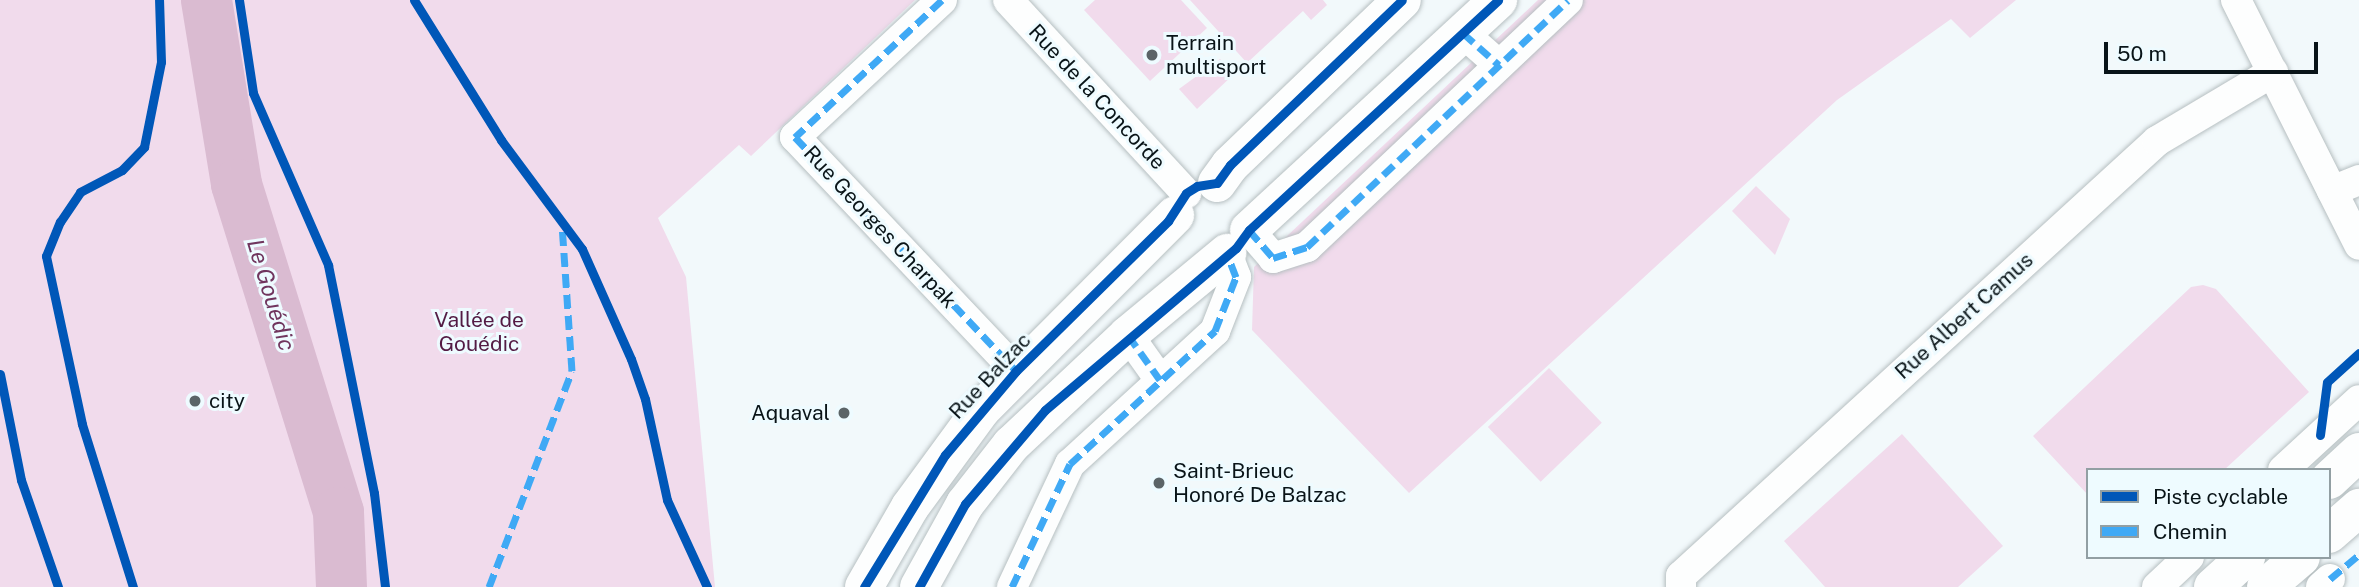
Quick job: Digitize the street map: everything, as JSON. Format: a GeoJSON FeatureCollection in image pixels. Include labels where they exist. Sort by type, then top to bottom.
{"type":"FeatureCollection","features":[{"type":"Feature","properties":{"kind":"street","name":"Rue Georges Charpak"},"geometry":{"type":"LineString","coordinates":[[942,0],[795,137],[1016,371]]}},
{"type":"Feature","properties":{"kind":"street","name":"Rue de la Concorde"},"geometry":{"type":"LineString","coordinates":[[1008,0],[1193,197]]}},
{"type":"Feature","properties":{"kind":"street","name":"Rue Balzac"},"geometry":{"type":"LineString","coordinates":[[864,587],[944,455],[1016,371],[1193,197],[1402,0]]}},
{"type":"Feature","properties":{"kind":"street"},"geometry":{"type":"LineString","coordinates":[[919,587],[989,470],[1045,410],[1128,334],[1238,242],[1498,0]]}},
{"type":"Feature","properties":{"kind":"street"},"geometry":{"type":"LineString","coordinates":[[1012,587],[1070,464],[1215,331],[1236,277],[1238,242],[1240,196],[1193,197],[1187,246],[1208,255],[1238,242],[1273,258],[1307,247],[1568,0]]}},
{"type":"Feature","properties":{"kind":"street"},"geometry":{"type":"LineString","coordinates":[[2236,0],[2273,72],[2346,185],[2359,245]]}},
{"type":"Feature","properties":{"kind":"street"},"geometry":{"type":"LineString","coordinates":[[1463,33],[1499,65]]}},
{"type":"Feature","properties":{"kind":"street","name":"Rue Albert Camus"},"geometry":{"type":"LineString","coordinates":[[1681,587],[1681,576],[2157,141],[2273,72]]}},
{"type":"Feature","properties":{"kind":"street"},"geometry":{"type":"LineString","coordinates":[[1128,334],[1160,380]]}},
{"type":"Feature","properties":{"kind":"street"},"geometry":{"type":"LineString","coordinates":[[2285,468],[2359,400]]}},
{"type":"Feature","properties":{"kind":"street"},"geometry":{"type":"LineString","coordinates":[[2331,478],[2359,452]]}},
{"type":"Feature","properties":{"kind":"street"},"geometry":{"type":"LineString","coordinates":[[2331,532],[2359,509]]}},
{"type":"Feature","properties":{"kind":"street"},"geometry":{"type":"LineString","coordinates":[[2157,587],[2187,559]]}},
{"type":"Feature","properties":{"kind":"street"},"geometry":{"type":"LineString","coordinates":[[2213,587],[2244,559]]}},
{"type":"Feature","properties":{"kind":"street"},"geometry":{"type":"LineString","coordinates":[[2266,587],[2317,574]]}},
{"type":"Feature","properties":{"kind":"green space","name":"Vallée de Gouédic"},"geometry":{"type":"Polygon","coordinates":[[[0,0],[915,0],[751,156],[739,145],[658,218],[686,277],[715,587],[0,587],[0,0]]]}},
{"type":"Feature","properties":{"kind":"green space","name":"Terrain multisport"},"geometry":{"type":"Polygon","coordinates":[[[1095,0],[1181,0],[1207,28],[1150,81],[1084,10],[1095,0]]]}},
{"type":"Feature","properties":{"kind":"green space"},"geometry":{"type":"Polygon","coordinates":[[[1190,0],[1323,0],[1327,5],[1311,20],[1303,11],[1247,63],[1190,0]]]}},
{"type":"Feature","properties":{"kind":"green space"},"geometry":{"type":"Polygon","coordinates":[[[1538,0],[2016,0],[1970,38],[1951,19],[1837,100],[1409,493],[1252,330],[1254,267],[1538,0]]]}},
{"type":"Feature","properties":{"kind":"green space"},"geometry":{"type":"Polygon","coordinates":[[[1220,59],[1234,74],[1197,109],[1179,89],[1220,59]]]}},
{"type":"Feature","properties":{"kind":"green space"},"geometry":{"type":"Polygon","coordinates":[[[1756,186],[1790,219],[1775,255],[1732,211],[1756,186]]]}},
{"type":"Feature","properties":{"kind":"green space"},"geometry":{"type":"Polygon","coordinates":[[[2203,285],[2216,289],[2309,392],[2226,468],[2086,468],[2086,493],[2033,436],[2191,287],[2203,285]]]}},
{"type":"Feature","properties":{"kind":"green space"},"geometry":{"type":"Polygon","coordinates":[[[1549,368],[1602,423],[1541,482],[1488,427],[1549,368]]]}},
{"type":"Feature","properties":{"kind":"green space"},"geometry":{"type":"Polygon","coordinates":[[[1902,434],[2003,546],[1958,587],[1825,587],[1784,541],[1902,434]]]}},
{"type":"Feature","properties":{"kind":"waterway","name":"Le Gouédic"},"geometry":{"type":"LineString","coordinates":[[206,0],[236,184],[338,512],[341,587]]}},
{"type":"Feature","properties":{"kind":"marked path"},"geometry":{"type":"LineString","coordinates":[[942,0],[795,137],[1016,371]]}},
{"type":"Feature","properties":{"kind":"marked path"},"geometry":{"type":"LineString","coordinates":[[1249,230],[1273,258],[1307,247],[1568,0]]}},
{"type":"Feature","properties":{"kind":"marked path"},"geometry":{"type":"LineString","coordinates":[[1463,33],[1499,65]]}},
{"type":"Feature","properties":{"kind":"marked path"},"geometry":{"type":"LineString","coordinates":[[489,587],[572,371],[562,225]]}},
{"type":"Feature","properties":{"kind":"marked path"},"geometry":{"type":"LineString","coordinates":[[1012,587],[1070,464],[1215,331],[1236,277],[1227,253]]}},
{"type":"Feature","properties":{"kind":"marked path"},"geometry":{"type":"LineString","coordinates":[[1128,335],[1160,380]]}},
{"type":"Feature","properties":{"kind":"marked path"},"geometry":{"type":"LineString","coordinates":[[2330,579],[2359,555]]}},
{"type":"Feature","properties":{"kind":"cycle path"},"geometry":{"type":"LineString","coordinates":[[133,587],[82,424],[46,256],[60,222],[80,192],[122,170],[144,147],[161,62],[159,0]]}},
{"type":"Feature","properties":{"kind":"cycle path"},"geometry":{"type":"LineString","coordinates":[[239,0],[253,93],[328,265],[374,493],[385,587]]}},
{"type":"Feature","properties":{"kind":"cycle path"},"geometry":{"type":"LineString","coordinates":[[414,0],[501,140],[582,249],[631,359],[645,399],[667,500],[707,587]]}},
{"type":"Feature","properties":{"kind":"cycle path"},"geometry":{"type":"LineString","coordinates":[[864,587],[945,455],[1016,371],[1168,221],[1186,193],[1197,186],[1217,183],[1230,165],[1402,0]]}},
{"type":"Feature","properties":{"kind":"cycle path"},"geometry":{"type":"LineString","coordinates":[[919,587],[965,504],[1045,410],[1236,248],[1249,230],[1498,0]]}},
{"type":"Feature","properties":{"kind":"cycle path"},"geometry":{"type":"LineString","coordinates":[[2320,435],[2327,382],[2359,353]]}},
{"type":"Feature","properties":{"kind":"cycle path"},"geometry":{"type":"LineString","coordinates":[[0,374],[21,480],[58,587]]}},
{"type":"Feature","properties":{"kind":"place","name":"Terrain multisport"},"geometry":{"type":"Point","coordinates":[1152,55]}},
{"type":"Feature","properties":{"kind":"place","name":"city"},"geometry":{"type":"Point","coordinates":[195,401]}},
{"type":"Feature","properties":{"kind":"place","name":"Aquaval"},"geometry":{"type":"Point","coordinates":[844,413]}},
{"type":"Feature","properties":{"kind":"place","name":"Saint-Brieuc Honoré De Balzac"},"geometry":{"type":"Point","coordinates":[1159,483]}}]}
